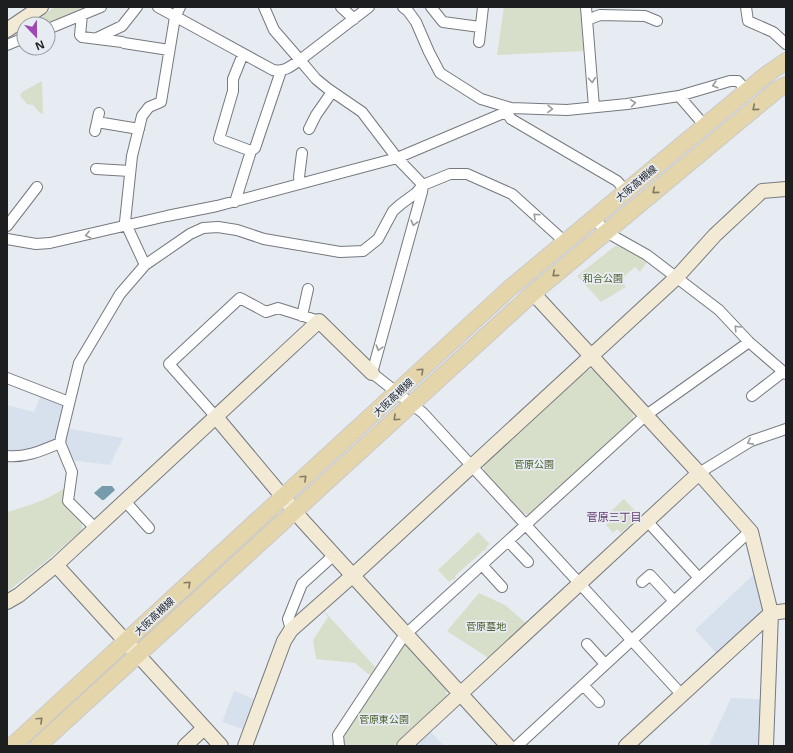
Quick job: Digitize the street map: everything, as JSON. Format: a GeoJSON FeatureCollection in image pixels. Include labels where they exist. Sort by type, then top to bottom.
{"type":"FeatureCollection","features":[{"type":"Feature","properties":{"kind":"main road","name":"大阪高槻線"},"geometry":{"type":"LineString","coordinates":[[12,746],[510,288],[766,75],[786,61]]}},
{"type":"Feature","properties":{"kind":"main road","name":"大阪高槻線"},"geometry":{"type":"LineString","coordinates":[[38,746],[533,293],[778,89],[786,85]]}},
{"type":"Feature","properties":{"kind":"street"},"geometry":{"type":"LineString","coordinates":[[7,30],[41,7]]}},
{"type":"Feature","properties":{"kind":"street"},"geometry":{"type":"LineString","coordinates":[[56,26],[101,7]]}},
{"type":"Feature","properties":{"kind":"street"},"geometry":{"type":"LineString","coordinates":[[97,39],[122,26],[137,7]]}},
{"type":"Feature","properties":{"kind":"street"},"geometry":{"type":"LineString","coordinates":[[158,7],[273,70],[281,71],[289,68],[369,7]]}},
{"type":"Feature","properties":{"kind":"street"},"geometry":{"type":"LineString","coordinates":[[145,265],[125,222],[132,156],[142,116],[149,107],[161,102],[175,17],[180,7]]}},
{"type":"Feature","properties":{"kind":"street"},"geometry":{"type":"LineString","coordinates":[[264,7],[274,30],[316,79],[332,92],[362,112],[397,158],[423,185]]}},
{"type":"Feature","properties":{"kind":"street"},"geometry":{"type":"LineString","coordinates":[[341,7],[354,19]]}},
{"type":"Feature","properties":{"kind":"street"},"geometry":{"type":"LineString","coordinates":[[403,7],[408,10],[416,22],[429,52],[440,72],[481,99],[508,110],[567,110],[627,104],[679,96],[730,81],[738,81],[747,91]]}},
{"type":"Feature","properties":{"kind":"street"},"geometry":{"type":"LineString","coordinates":[[479,42],[483,7]]}},
{"type":"Feature","properties":{"kind":"street"},"geometry":{"type":"LineString","coordinates":[[586,7],[594,107]]}},
{"type":"Feature","properties":{"kind":"street"},"geometry":{"type":"LineString","coordinates":[[746,7],[748,21],[774,32],[786,44]]}},
{"type":"Feature","properties":{"kind":"street"},"geometry":{"type":"LineString","coordinates":[[433,8],[443,22],[480,27]]}},
{"type":"Feature","properties":{"kind":"street"},"geometry":{"type":"LineString","coordinates":[[82,15],[80,35],[82,37],[169,50]]}},
{"type":"Feature","properties":{"kind":"street"},"geometry":{"type":"LineString","coordinates":[[587,20],[600,15],[645,16],[657,20]]}},
{"type":"Feature","properties":{"kind":"street"},"geometry":{"type":"LineString","coordinates":[[243,54],[234,79],[233,91],[219,139],[252,151]]}},
{"type":"Feature","properties":{"kind":"street"},"geometry":{"type":"LineString","coordinates":[[235,202],[281,71]]}},
{"type":"Feature","properties":{"kind":"street"},"geometry":{"type":"LineString","coordinates":[[310,129],[316,115],[332,92]]}},
{"type":"Feature","properties":{"kind":"street"},"geometry":{"type":"LineString","coordinates":[[679,96],[705,126]]}},
{"type":"Feature","properties":{"kind":"street"},"geometry":{"type":"LineString","coordinates":[[7,239],[36,244],[65,240],[235,202],[397,158],[508,110]]}},
{"type":"Feature","properties":{"kind":"street"},"geometry":{"type":"LineString","coordinates":[[508,110],[511,119],[617,181],[626,191]]}},
{"type":"Feature","properties":{"kind":"street"},"geometry":{"type":"LineString","coordinates":[[97,122],[139,129]]}},
{"type":"Feature","properties":{"kind":"street"},"geometry":{"type":"LineString","coordinates":[[300,184],[299,178],[302,153]]}},
{"type":"Feature","properties":{"kind":"street"},"geometry":{"type":"LineString","coordinates":[[96,169],[130,171]]}},
{"type":"Feature","properties":{"kind":"street"},"geometry":{"type":"LineString","coordinates":[[95,528],[68,501],[72,472],[60,443],[79,363],[120,294],[145,265],[190,234],[203,228],[218,227],[237,230],[264,239],[340,252],[363,251],[378,239],[393,211],[416,193],[423,185],[450,174],[467,174],[512,194],[565,242]]}},
{"type":"Feature","properties":{"kind":"street"},"geometry":{"type":"LineString","coordinates":[[372,373],[400,276],[423,185]]}},
{"type":"Feature","properties":{"kind":"street"},"geometry":{"type":"LineString","coordinates":[[7,226],[37,187]]}},
{"type":"Feature","properties":{"kind":"street"},"geometry":{"type":"LineString","coordinates":[[245,746],[284,641],[291,630],[677,277],[715,235],[762,191],[786,190]]}},
{"type":"Feature","properties":{"kind":"street"},"geometry":{"type":"LineString","coordinates":[[594,218],[606,232],[647,255],[719,310],[749,342],[785,373],[752,396]]}},
{"type":"Feature","properties":{"kind":"street"},"geometry":{"type":"LineString","coordinates":[[302,316],[308,289]]}},
{"type":"Feature","properties":{"kind":"street"},"geometry":{"type":"LineString","coordinates":[[533,293],[750,531],[771,612],[766,746]]}},
{"type":"Feature","properties":{"kind":"street"},"geometry":{"type":"LineString","coordinates":[[508,746],[334,555],[169,364],[240,298],[266,312],[278,308],[319,321],[372,373],[423,413],[682,695]]}},
{"type":"Feature","properties":{"kind":"street"},"geometry":{"type":"LineString","coordinates":[[7,602],[19,595],[56,565],[319,321]]}},
{"type":"Feature","properties":{"kind":"street"},"geometry":{"type":"LineString","coordinates":[[339,746],[338,735],[406,634],[646,416],[749,342]]}},
{"type":"Feature","properties":{"kind":"street"},"geometry":{"type":"LineString","coordinates":[[7,378],[69,402]]}},
{"type":"Feature","properties":{"kind":"street"},"geometry":{"type":"LineString","coordinates":[[404,746],[699,474],[751,441],[786,429]]}},
{"type":"Feature","properties":{"kind":"street"},"geometry":{"type":"LineString","coordinates":[[7,456],[16,457],[34,453],[60,443]]}},
{"type":"Feature","properties":{"kind":"street"},"geometry":{"type":"LineString","coordinates":[[124,501],[149,528]]}},
{"type":"Feature","properties":{"kind":"street"},"geometry":{"type":"LineString","coordinates":[[648,522],[699,578]]}},
{"type":"Feature","properties":{"kind":"street"},"geometry":{"type":"LineString","coordinates":[[517,746],[750,531]]}},
{"type":"Feature","properties":{"kind":"street"},"geometry":{"type":"LineString","coordinates":[[508,541],[528,562]]}},
{"type":"Feature","properties":{"kind":"street"},"geometry":{"type":"LineString","coordinates":[[291,630],[288,620],[302,584],[334,555]]}},
{"type":"Feature","properties":{"kind":"street"},"geometry":{"type":"LineString","coordinates":[[56,565],[221,746]]}},
{"type":"Feature","properties":{"kind":"street"},"geometry":{"type":"LineString","coordinates":[[482,565],[502,587]]}},
{"type":"Feature","properties":{"kind":"street"},"geometry":{"type":"LineString","coordinates":[[642,582],[650,575],[674,601]]}},
{"type":"Feature","properties":{"kind":"street"},"geometry":{"type":"LineString","coordinates":[[626,746],[771,612],[786,611]]}},
{"type":"Feature","properties":{"kind":"street"},"geometry":{"type":"LineString","coordinates":[[587,644],[605,664]]}},
{"type":"Feature","properties":{"kind":"street"},"geometry":{"type":"LineString","coordinates":[[583,685],[599,702]]}},
{"type":"Feature","properties":{"kind":"street"},"geometry":{"type":"LineString","coordinates":[[185,746],[204,728]]}},
{"type":"Feature","properties":{"kind":"shaded area"},"geometry":{"type":"Polygon","coordinates":[[[41,395],[66,406],[57,440],[17,455],[7,454],[7,405],[34,412],[41,395]]]}},
{"type":"Feature","properties":{"kind":"shaded area"},"geometry":{"type":"Polygon","coordinates":[[[66,428],[123,438],[110,465],[70,460],[64,445],[66,428]]]}},
{"type":"Feature","properties":{"kind":"shaded area"},"geometry":{"type":"Polygon","coordinates":[[[754,574],[762,608],[760,613],[716,653],[695,630],[754,574]]]}},
{"type":"Feature","properties":{"kind":"shaded area"},"geometry":{"type":"Polygon","coordinates":[[[234,691],[254,699],[243,729],[222,722],[234,691]]]}},
{"type":"Feature","properties":{"kind":"shaded area"},"geometry":{"type":"Polygon","coordinates":[[[731,698],[761,699],[759,746],[709,746],[731,698]]]}},
{"type":"Feature","properties":{"kind":"shaded area"},"geometry":{"type":"Polygon","coordinates":[[[430,731],[444,746],[415,746],[430,731]]]}},
{"type":"Feature","properties":{"kind":"green space"},"geometry":{"type":"Polygon","coordinates":[[[55,7],[89,7],[56,21],[56,16],[42,16],[55,7]]]}},
{"type":"Feature","properties":{"kind":"green space"},"geometry":{"type":"Polygon","coordinates":[[[504,7],[581,7],[585,51],[497,55],[504,7]]]}},
{"type":"Feature","properties":{"kind":"green space"},"geometry":{"type":"Polygon","coordinates":[[[42,81],[43,114],[40,113],[33,105],[27,104],[20,96],[22,92],[42,81]]]}},
{"type":"Feature","properties":{"kind":"green space","name":"和合公園"},"geometry":{"type":"Polygon","coordinates":[[[621,245],[647,262],[640,272],[635,267],[620,280],[626,287],[601,302],[577,276],[615,246],[621,245]]]}},
{"type":"Feature","properties":{"kind":"green space","name":"菅原公園"},"geometry":{"type":"Polygon","coordinates":[[[594,369],[633,413],[633,419],[531,515],[521,513],[484,472],[484,463],[586,370],[594,369]]]}},
{"type":"Feature","properties":{"kind":"green space"},"geometry":{"type":"Polygon","coordinates":[[[66,487],[63,502],[82,523],[82,530],[44,563],[7,592],[7,512],[45,499],[66,487]]]}},
{"type":"Feature","properties":{"kind":"green space"},"geometry":{"type":"Polygon","coordinates":[[[624,499],[640,516],[621,533],[617,529],[613,533],[606,525],[610,521],[606,516],[624,499]]]}},
{"type":"Feature","properties":{"kind":"green space"},"geometry":{"type":"Polygon","coordinates":[[[274,516],[276,516],[275,518],[149,634],[148,632],[274,516]]]}},
{"type":"Feature","properties":{"kind":"green space"},"geometry":{"type":"Polygon","coordinates":[[[478,532],[490,544],[486,547],[487,549],[485,551],[484,550],[455,576],[456,578],[449,582],[438,570],[478,532]]]}},
{"type":"Feature","properties":{"kind":"green space","name":"菅原墓地"},"geometry":{"type":"Polygon","coordinates":[[[479,593],[505,605],[527,624],[490,659],[447,631],[479,593]]]}},
{"type":"Feature","properties":{"kind":"green space"},"geometry":{"type":"Polygon","coordinates":[[[323,611],[377,669],[372,677],[355,663],[316,659],[313,640],[328,617],[323,611]]]}},
{"type":"Feature","properties":{"kind":"green space","name":"菅原東公園"},"geometry":{"type":"Polygon","coordinates":[[[404,642],[446,689],[447,696],[393,746],[343,746],[342,735],[404,642]]]}},
{"type":"Feature","properties":{"kind":"green space"},"geometry":{"type":"Polygon","coordinates":[[[113,663],[115,665],[27,746],[23,746],[113,663]]]}},
{"type":"Feature","properties":{"kind":"water"},"geometry":{"type":"Polygon","coordinates":[[[102,486],[112,486],[115,490],[104,500],[94,493],[102,486]]]}},
{"type":"Feature","properties":{"kind":"district","name":"菅原三丁目"},"geometry":{"type":"Point","coordinates":[614,517]}}]}
